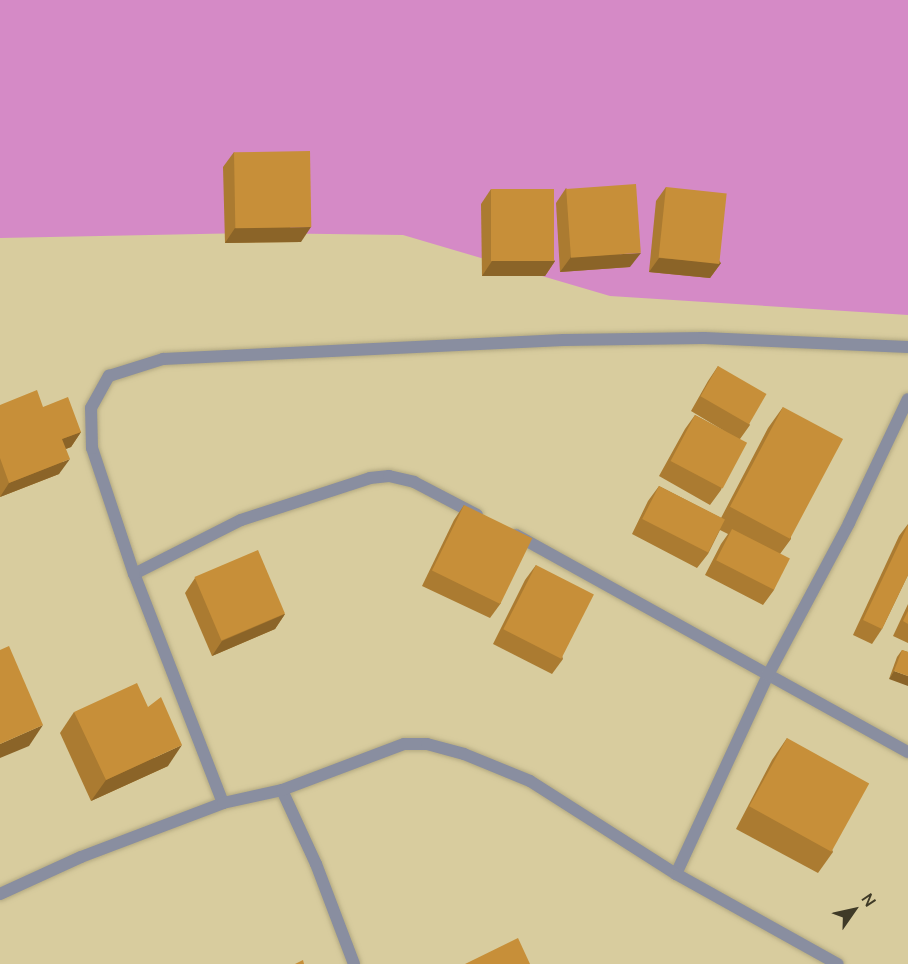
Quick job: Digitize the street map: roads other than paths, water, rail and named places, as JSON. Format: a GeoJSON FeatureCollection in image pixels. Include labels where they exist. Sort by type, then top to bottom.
{"type":"FeatureCollection","features":[{"type":"Feature","properties":{"kind":"street"},"geometry":{"type":"LineString","coordinates":[[223,802],[134,574],[92,448],[91,408],[109,376],[163,360],[576,340],[704,338],[908,347]]}},
{"type":"Feature","properties":{"kind":"street"},"geometry":{"type":"LineString","coordinates":[[676,874],[768,675],[849,523],[908,399]]}},
{"type":"Feature","properties":{"kind":"street"},"geometry":{"type":"LineString","coordinates":[[134,574],[241,520],[370,478],[389,476],[414,482],[494,524],[908,752]]}},
{"type":"Feature","properties":{"kind":"street"},"geometry":{"type":"LineString","coordinates":[[0,894],[81,857],[223,802],[282,790],[382,750],[427,744],[464,754],[530,782],[676,874],[838,964]]}},
{"type":"Feature","properties":{"kind":"street"},"geometry":{"type":"LineString","coordinates":[[282,790],[316,864],[354,964]]}}]}
